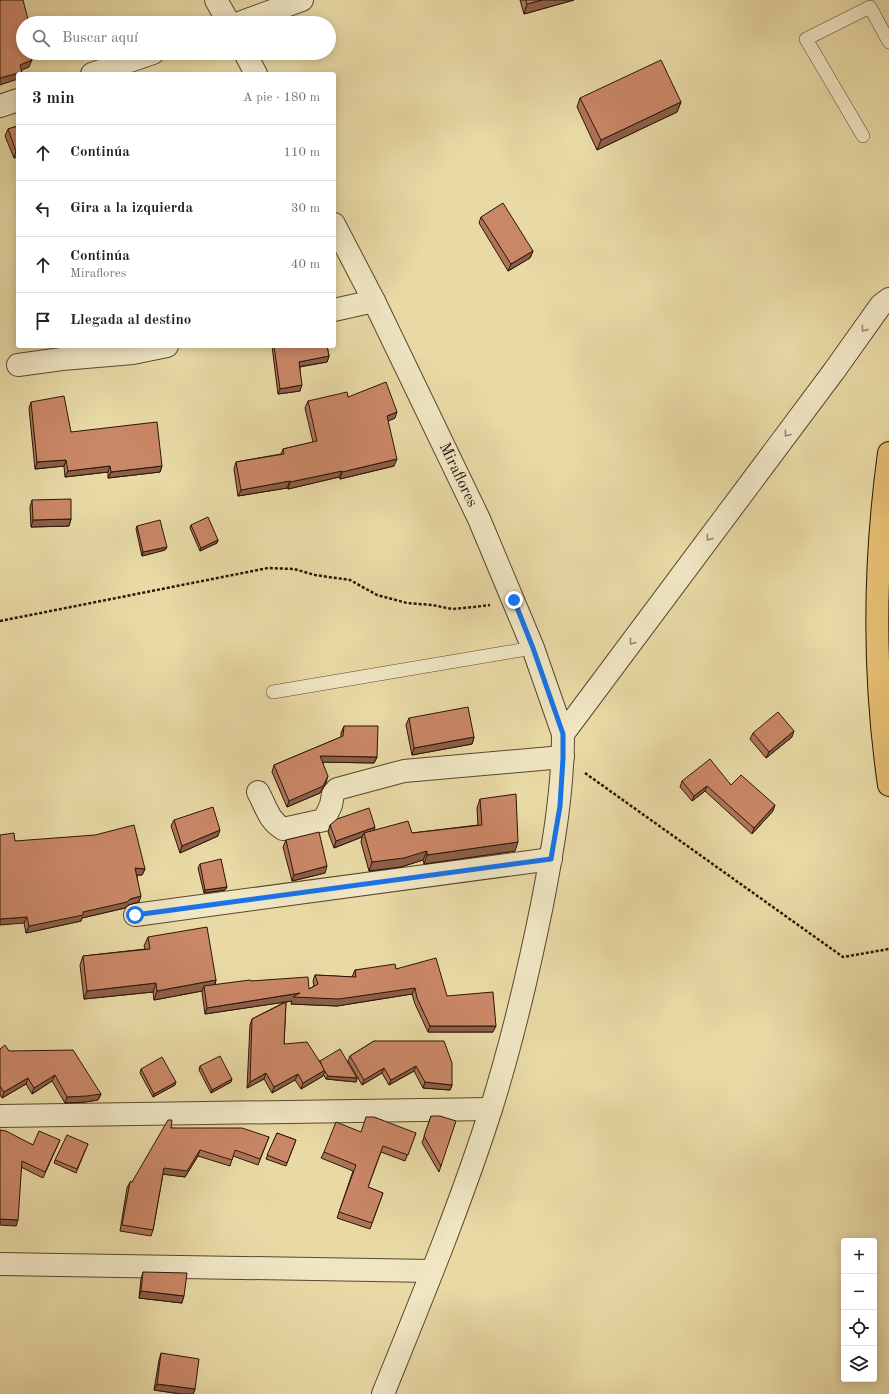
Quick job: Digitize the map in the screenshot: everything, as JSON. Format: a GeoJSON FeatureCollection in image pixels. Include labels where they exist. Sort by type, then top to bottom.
{"type":"FeatureCollection","features":[{"type":"Feature","properties":{"kind":"main road"},"geometry":{"type":"LineString","coordinates":[[889,453],[880,539],[878,595],[880,700],[884,751],[889,785]]}},
{"type":"Feature","properties":{"kind":"street"},"geometry":{"type":"LineString","coordinates":[[216,0],[225,16]]}},
{"type":"Feature","properties":{"kind":"street"},"geometry":{"type":"LineString","coordinates":[[258,16],[302,0]]}},
{"type":"Feature","properties":{"kind":"street"},"geometry":{"type":"LineString","coordinates":[[98,72],[133,60]]}},
{"type":"Feature","properties":{"kind":"street"},"geometry":{"type":"LineString","coordinates":[[249,60],[255,72]]}},
{"type":"Feature","properties":{"kind":"street"},"geometry":{"type":"LineString","coordinates":[[0,106],[16,101]]}},
{"type":"Feature","properties":{"kind":"street","name":"Miraflores"},"geometry":{"type":"LineString","coordinates":[[336,228],[374,301],[479,519],[533,648],[563,734],[560,806],[532,958],[513,1034],[491,1109],[464,1186],[384,1394]]}},
{"type":"Feature","properties":{"kind":"street"},"geometry":{"type":"LineString","coordinates":[[563,734],[834,371],[881,305],[889,299]]}},
{"type":"Feature","properties":{"kind":"street"},"geometry":{"type":"LineString","coordinates":[[336,310],[374,301]]}},
{"type":"Feature","properties":{"kind":"street"},"geometry":{"type":"LineString","coordinates":[[18,365],[62,359],[133,353],[157,348]]}},
{"type":"Feature","properties":{"kind":"street"},"geometry":{"type":"LineString","coordinates":[[258,792],[267,814],[276,825],[283,829],[324,820],[331,804],[333,794],[338,789],[404,771],[563,758]]}},
{"type":"Feature","properties":{"kind":"street"},"geometry":{"type":"LineString","coordinates":[[135,915],[551,859]]}},
{"type":"Feature","properties":{"kind":"street"},"geometry":{"type":"LineString","coordinates":[[0,1116],[491,1109]]}},
{"type":"Feature","properties":{"kind":"street"},"geometry":{"type":"LineString","coordinates":[[0,1264],[432,1271]]}},
{"type":"Feature","properties":{"kind":"lane"},"geometry":{"type":"LineString","coordinates":[[863,136],[806,39],[870,6],[889,42]]}},
{"type":"Feature","properties":{"kind":"lane"},"geometry":{"type":"LineString","coordinates":[[273,692],[533,648]]}},
{"type":"Feature","properties":{"kind":"path"},"geometry":{"type":"LineString","coordinates":[[0,621],[268,568],[294,569],[315,575],[350,580],[377,595],[407,603],[432,605],[452,609],[474,608],[514,600]]}},
{"type":"Feature","properties":{"kind":"path"},"geometry":{"type":"LineString","coordinates":[[563,758],[843,957],[889,949]]}},
{"type":"Feature","properties":{"kind":"building"},"geometry":{"type":"Polygon","coordinates":[[[0,0],[23,0],[27,16],[16,16],[16,60],[32,60],[20,65],[22,72],[16,72],[16,74],[0,78],[0,0]]]}},
{"type":"Feature","properties":{"kind":"building"},"geometry":{"type":"Polygon","coordinates":[[[526,0],[542,0],[527,4],[526,0]]]}},
{"type":"Feature","properties":{"kind":"building"},"geometry":{"type":"Polygon","coordinates":[[[661,60],[681,102],[601,140],[580,98],[661,60]]]}},
{"type":"Feature","properties":{"kind":"building"},"geometry":{"type":"Polygon","coordinates":[[[16,127],[16,151],[8,129],[16,127]]]}},
{"type":"Feature","properties":{"kind":"building"},"geometry":{"type":"Polygon","coordinates":[[[503,203],[533,251],[511,264],[481,217],[503,203]]]}},
{"type":"Feature","properties":{"kind":"building"},"geometry":{"type":"Polygon","coordinates":[[[274,348],[327,348],[329,356],[299,362],[302,385],[280,389],[274,348]]]}},
{"type":"Feature","properties":{"kind":"building"},"geometry":{"type":"Polygon","coordinates":[[[386,382],[397,412],[387,416],[397,459],[342,472],[241,490],[236,462],[284,454],[283,449],[317,441],[308,401],[347,392],[348,397],[386,382]]]}},
{"type":"Feature","properties":{"kind":"building"},"geometry":{"type":"Polygon","coordinates":[[[64,396],[71,432],[157,422],[162,466],[111,472],[110,466],[68,471],[66,460],[37,462],[31,402],[64,396]]]}},
{"type":"Feature","properties":{"kind":"building"},"geometry":{"type":"Polygon","coordinates":[[[71,499],[71,519],[33,520],[32,500],[71,499]]]}},
{"type":"Feature","properties":{"kind":"building"},"geometry":{"type":"Polygon","coordinates":[[[208,517],[218,540],[201,548],[191,525],[208,517]]]}},
{"type":"Feature","properties":{"kind":"building"},"geometry":{"type":"Polygon","coordinates":[[[160,520],[167,547],[143,552],[137,526],[160,520]]]}},
{"type":"Feature","properties":{"kind":"building"},"geometry":{"type":"Polygon","coordinates":[[[468,707],[474,737],[414,748],[409,718],[468,707]]]}},
{"type":"Feature","properties":{"kind":"building"},"geometry":{"type":"Polygon","coordinates":[[[778,712],[794,731],[769,752],[753,733],[778,712]]]}},
{"type":"Feature","properties":{"kind":"building"},"geometry":{"type":"Polygon","coordinates":[[[344,726],[378,726],[377,757],[320,756],[328,776],[323,786],[289,801],[274,765],[343,736],[344,726]]]}},
{"type":"Feature","properties":{"kind":"building"},"geometry":{"type":"Polygon","coordinates":[[[710,759],[731,785],[741,775],[775,805],[754,828],[707,786],[694,796],[682,781],[710,759]]]}},
{"type":"Feature","properties":{"kind":"building"},"geometry":{"type":"Polygon","coordinates":[[[516,794],[518,842],[427,855],[427,851],[404,858],[372,862],[364,833],[408,821],[412,833],[482,825],[480,799],[516,794]]]}},
{"type":"Feature","properties":{"kind":"building"},"geometry":{"type":"Polygon","coordinates":[[[213,807],[220,830],[182,846],[174,820],[213,807]]]}},
{"type":"Feature","properties":{"kind":"building"},"geometry":{"type":"Polygon","coordinates":[[[369,808],[375,827],[336,841],[330,825],[337,819],[369,808]]]}},
{"type":"Feature","properties":{"kind":"building"},"geometry":{"type":"Polygon","coordinates":[[[134,825],[145,869],[135,868],[141,896],[130,899],[127,902],[83,912],[83,915],[29,926],[27,917],[0,919],[0,835],[14,833],[15,841],[95,835],[134,825]]]}},
{"type":"Feature","properties":{"kind":"building"},"geometry":{"type":"Polygon","coordinates":[[[319,832],[327,866],[294,875],[286,840],[319,832]]]}},
{"type":"Feature","properties":{"kind":"building"},"geometry":{"type":"Polygon","coordinates":[[[221,859],[227,887],[205,890],[200,864],[221,859]]]}},
{"type":"Feature","properties":{"kind":"building"},"geometry":{"type":"Polygon","coordinates":[[[207,927],[216,980],[157,991],[156,983],[87,991],[83,956],[150,949],[148,937],[207,927]]]}},
{"type":"Feature","properties":{"kind":"building"},"geometry":{"type":"Polygon","coordinates":[[[436,958],[447,996],[493,992],[496,1026],[430,1026],[417,998],[415,988],[339,999],[293,997],[300,993],[207,1008],[204,986],[250,980],[308,977],[309,989],[318,984],[315,975],[356,977],[355,970],[395,964],[396,969],[436,958]]]}},
{"type":"Feature","properties":{"kind":"building"},"geometry":{"type":"Polygon","coordinates":[[[286,1002],[284,1044],[307,1042],[325,1070],[303,1083],[298,1074],[274,1087],[266,1073],[250,1082],[252,1019],[286,1002]]]}},
{"type":"Feature","properties":{"kind":"building"},"geometry":{"type":"Polygon","coordinates":[[[374,1041],[444,1041],[452,1063],[452,1085],[425,1082],[416,1066],[391,1080],[384,1068],[364,1080],[350,1056],[374,1041]]]}},
{"type":"Feature","properties":{"kind":"building"},"geometry":{"type":"Polygon","coordinates":[[[5,1045],[9,1051],[73,1050],[101,1094],[67,1097],[55,1075],[34,1088],[28,1078],[4,1092],[0,1086],[0,1049],[5,1045]]]}},
{"type":"Feature","properties":{"kind":"building"},"geometry":{"type":"Polygon","coordinates":[[[340,1049],[357,1078],[328,1076],[324,1070],[320,1061],[340,1049]]]}},
{"type":"Feature","properties":{"kind":"building"},"geometry":{"type":"Polygon","coordinates":[[[220,1056],[232,1079],[212,1090],[200,1066],[220,1056]]]}},
{"type":"Feature","properties":{"kind":"building"},"geometry":{"type":"Polygon","coordinates":[[[162,1057],[176,1082],[154,1094],[141,1069],[162,1057]]]}},
{"type":"Feature","properties":{"kind":"building"},"geometry":{"type":"Polygon","coordinates":[[[431,1116],[440,1116],[456,1121],[441,1166],[424,1136],[431,1116]]]}},
{"type":"Feature","properties":{"kind":"building"},"geometry":{"type":"Polygon","coordinates":[[[366,1117],[374,1117],[416,1133],[408,1155],[383,1146],[368,1187],[383,1193],[372,1223],[339,1212],[356,1165],[324,1152],[336,1122],[361,1132],[366,1117]]]}},
{"type":"Feature","properties":{"kind":"building"},"geometry":{"type":"Polygon","coordinates":[[[168,1120],[172,1120],[171,1128],[242,1128],[269,1137],[260,1159],[235,1150],[232,1160],[200,1150],[187,1171],[164,1168],[153,1230],[122,1225],[130,1182],[132,1182],[168,1120]]]}},
{"type":"Feature","properties":{"kind":"building"},"geometry":{"type":"Polygon","coordinates":[[[0,1130],[6,1131],[33,1145],[39,1131],[60,1140],[45,1172],[22,1161],[18,1220],[0,1219],[0,1130]]]}},
{"type":"Feature","properties":{"kind":"building"},"geometry":{"type":"Polygon","coordinates":[[[277,1133],[296,1140],[287,1163],[267,1155],[277,1133]]]}},
{"type":"Feature","properties":{"kind":"building"},"geometry":{"type":"Polygon","coordinates":[[[67,1135],[88,1144],[77,1169],[55,1160],[67,1135]]]}},
{"type":"Feature","properties":{"kind":"building"},"geometry":{"type":"Polygon","coordinates":[[[143,1272],[187,1273],[184,1296],[141,1291],[143,1272]]]}},
{"type":"Feature","properties":{"kind":"building"},"geometry":{"type":"Polygon","coordinates":[[[161,1353],[199,1359],[195,1389],[157,1384],[161,1353]]]}},
{"type":"Feature","properties":{"kind":"route"},"geometry":{"type":"LineString","coordinates":[[135,915],[551,859],[560,806],[563,734],[533,648],[514,600]]}}]}
